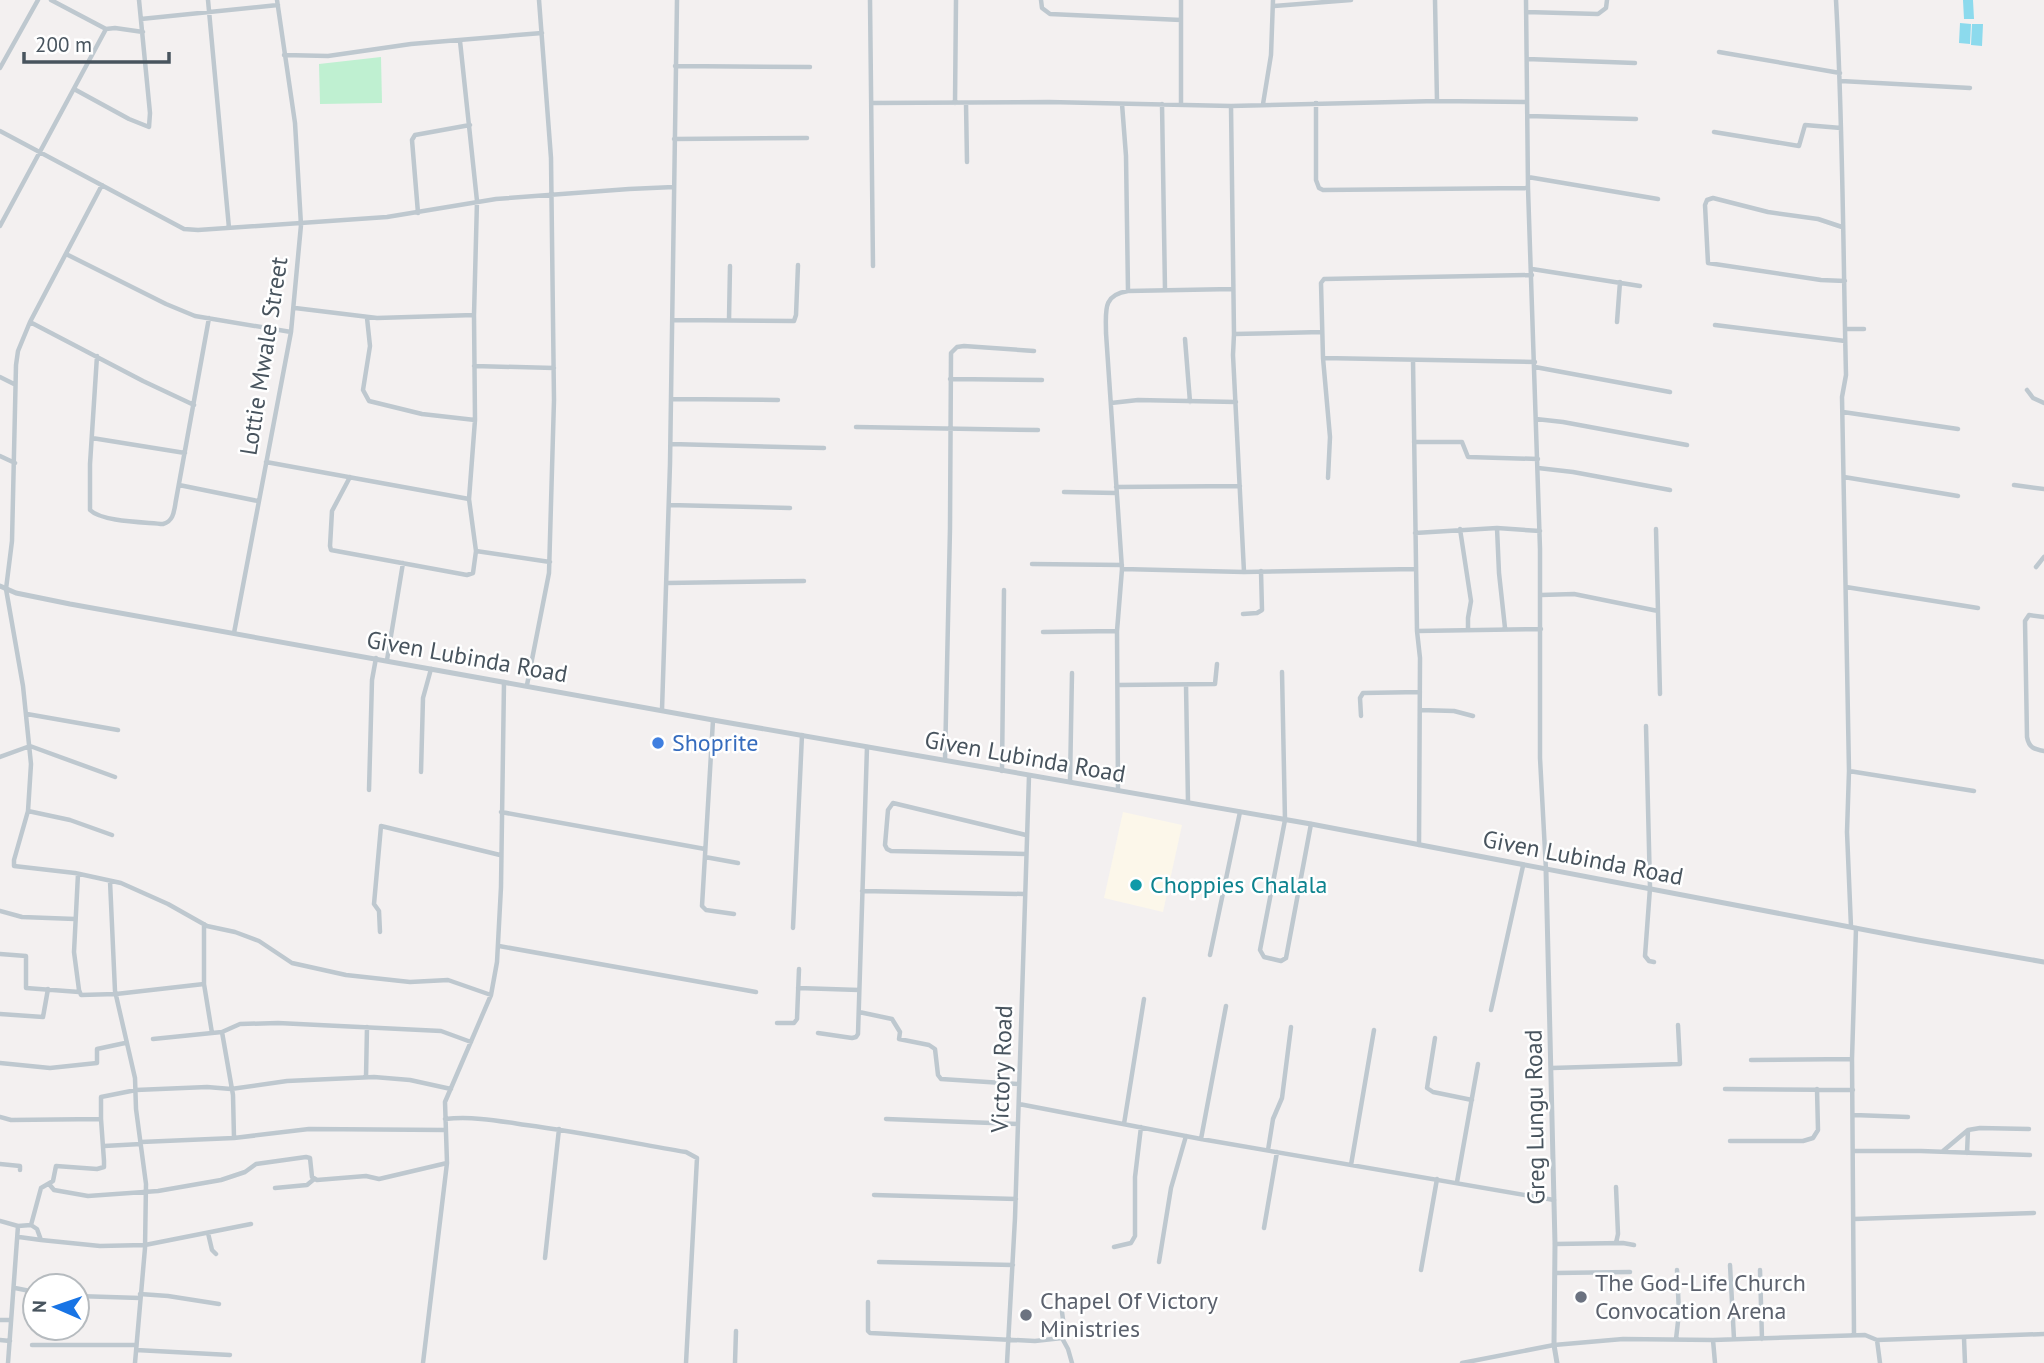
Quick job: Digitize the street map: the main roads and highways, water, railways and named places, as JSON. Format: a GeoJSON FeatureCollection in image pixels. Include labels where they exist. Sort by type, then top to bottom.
{"type":"FeatureCollection","features":[{"type":"Feature","properties":{"kind":"water"},"geometry":{"type":"Polygon","coordinates":[[[1963,0],[1973,0],[1974,19],[1964,19],[1963,0]]]}},
{"type":"Feature","properties":{"kind":"water"},"geometry":{"type":"Polygon","coordinates":[[[1960,23],[1971,24],[1970,44],[1959,43],[1960,23]]]}},
{"type":"Feature","properties":{"kind":"water"},"geometry":{"type":"Polygon","coordinates":[[[1972,24],[1983,24],[1982,46],[1971,45],[1972,24]]]}},
{"type":"Feature","properties":{"kind":"place","name":"Shoprite"},"geometry":{"type":"Point","coordinates":[658,743]}},
{"type":"Feature","properties":{"kind":"place","name":"Choppies Chalala"},"geometry":{"type":"Point","coordinates":[1136,885]}},
{"type":"Feature","properties":{"kind":"place","name":"The God-Life Church Convocation Arena"},"geometry":{"type":"Point","coordinates":[1581,1297]}},
{"type":"Feature","properties":{"kind":"place","name":"Chapel Of Victory Ministries"},"geometry":{"type":"Point","coordinates":[1026,1315]}}]}
